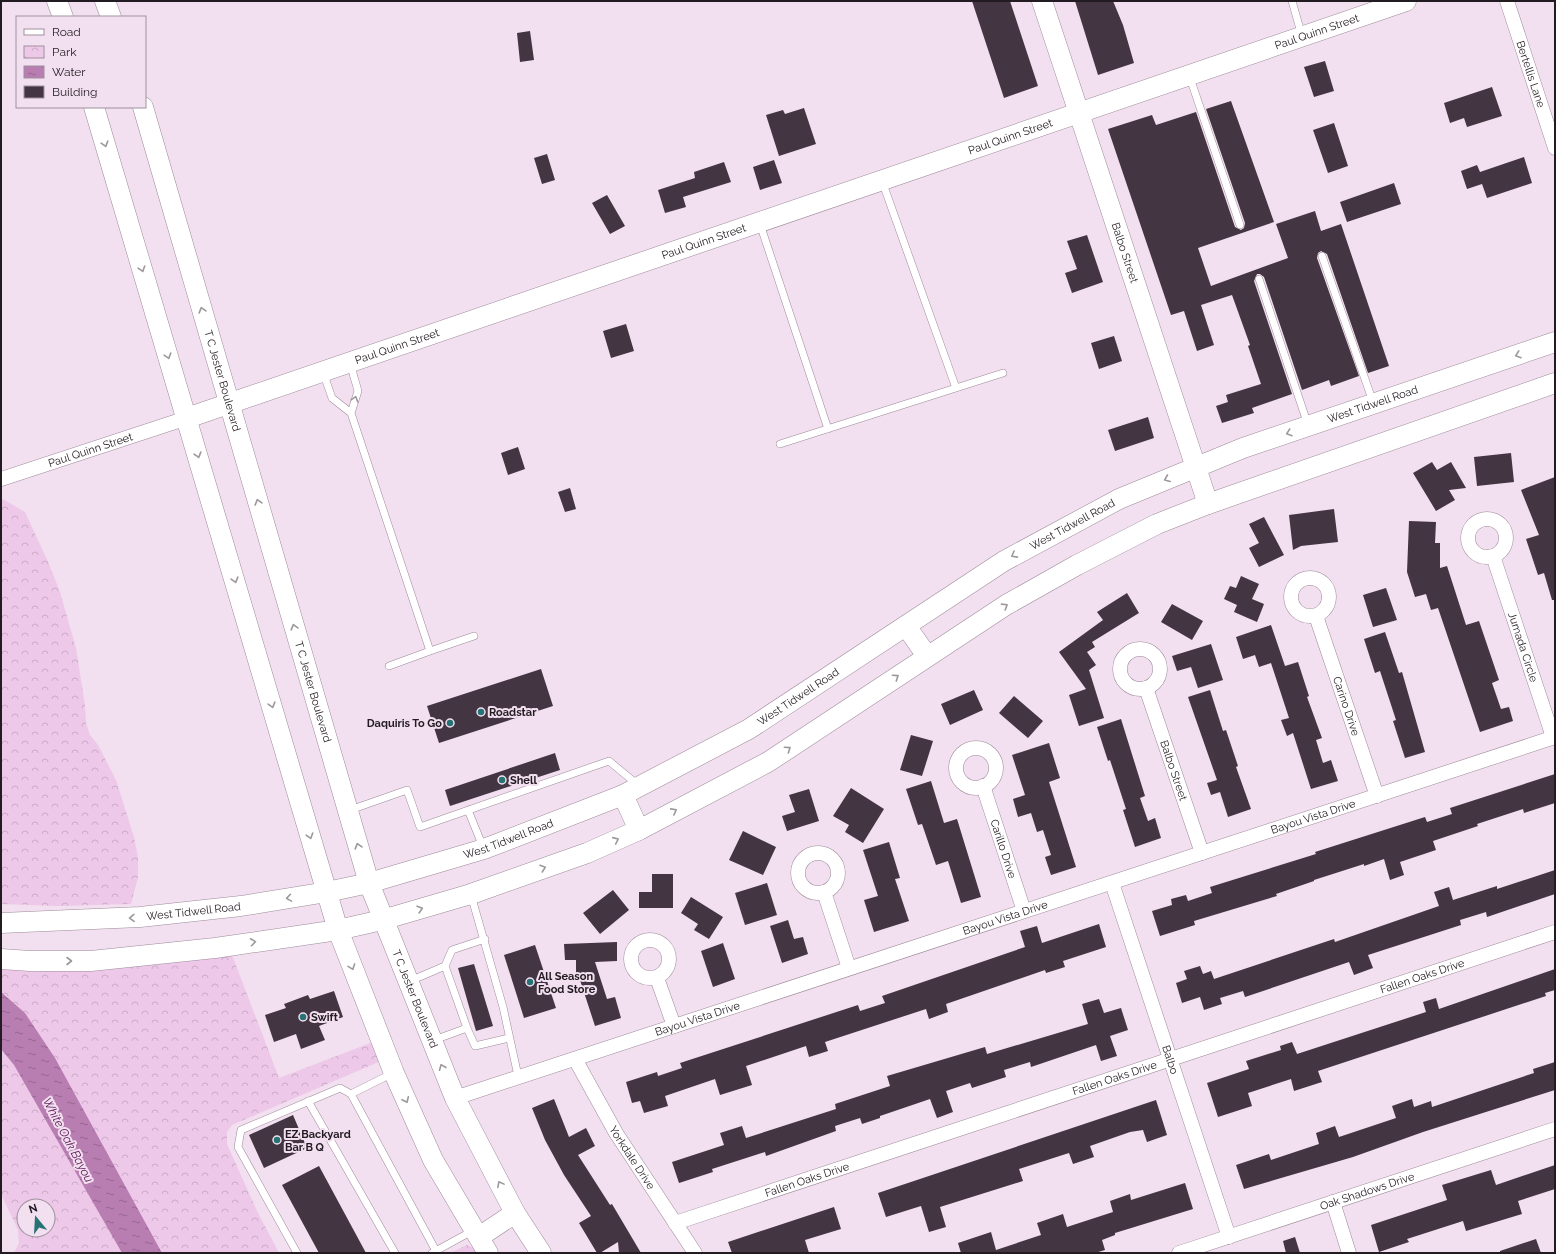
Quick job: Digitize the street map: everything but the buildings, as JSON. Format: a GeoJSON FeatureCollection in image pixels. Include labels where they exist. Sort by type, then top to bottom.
{"type":"FeatureCollection","features":[{"type":"Feature","properties":{"kind":"main road"},"geometry":{"type":"LineString","coordinates":[[57,1],[63,16]]}},
{"type":"Feature","properties":{"kind":"main road"},"geometry":{"type":"LineString","coordinates":[[105,1],[111,16]]}},
{"type":"Feature","properties":{"kind":"main road","name":"Balbo Street"},"geometry":{"type":"LineString","coordinates":[[1042,1],[1080,112],[1208,504]]}},
{"type":"Feature","properties":{"kind":"main road","name":"Paul Quinn Street"},"geometry":{"type":"LineString","coordinates":[[187,418],[1406,1]]}},
{"type":"Feature","properties":{"kind":"main road","name":"T C Jester Boulevard"},"geometry":{"type":"LineString","coordinates":[[143,108],[369,883],[382,920],[455,1098],[515,1213],[541,1253]]}},
{"type":"Feature","properties":{"kind":"main road"},"geometry":{"type":"LineString","coordinates":[[100,109],[187,418],[338,930],[394,1073],[433,1160],[480,1240],[515,1213]]}},
{"type":"Feature","properties":{"kind":"main road","name":"West Tidwell Road"},"geometry":{"type":"LineString","coordinates":[[1,923],[140,917],[241,906],[327,892],[369,883],[484,849],[632,791],[749,729],[1004,560],[1058,530],[1119,500],[1243,448],[1555,342]]}},
{"type":"Feature","properties":{"kind":"main road"},"geometry":{"type":"LineString","coordinates":[[1,959],[30,961],[91,961],[215,948],[338,930],[382,920],[471,894],[588,853],[639,830],[768,762],[1006,605],[1077,565],[1157,524],[1208,504],[1555,383]]}},
{"type":"Feature","properties":{"kind":"main road"},"geometry":{"type":"LineString","coordinates":[[906,626],[927,656]]}},
{"type":"Feature","properties":{"kind":"main road"},"geometry":{"type":"LineString","coordinates":[[632,791],[639,830]]}},
{"type":"Feature","properties":{"kind":"street","name":"Bertellis Lane"},"geometry":{"type":"LineString","coordinates":[[1507,1],[1555,148]]}},
{"type":"Feature","properties":{"kind":"street","name":"Paul Quinn Street"},"geometry":{"type":"LineString","coordinates":[[1,479],[187,418]]}},
{"type":"Feature","properties":{"kind":"street","name":"Jumada Circle"},"geometry":{"type":"LineString","coordinates":[[1493,556],[1554,737]]}},
{"type":"Feature","properties":{"kind":"street","name":"Carino Drive"},"geometry":{"type":"LineString","coordinates":[[1316,616],[1377,796]]}},
{"type":"Feature","properties":{"kind":"street","name":"Balbo Street"},"geometry":{"type":"LineString","coordinates":[[1146,688],[1202,853]]}},
{"type":"Feature","properties":{"kind":"street","name":"Bayou Vista Drive"},"geometry":{"type":"LineString","coordinates":[[455,1098],[518,1076],[575,1059],[1554,737]]}},
{"type":"Feature","properties":{"kind":"street","name":"Carillo Drive"},"geometry":{"type":"LineString","coordinates":[[983,786],[1024,911]]}},
{"type":"Feature","properties":{"kind":"street","name":"Balbo"},"geometry":{"type":"LineString","coordinates":[[1112,883],[1228,1237]]}},
{"type":"Feature","properties":{"kind":"street"},"geometry":{"type":"LineString","coordinates":[[824,892],[849,968]]}},
{"type":"Feature","properties":{"kind":"street","name":"Fallen Oaks Drive"},"geometry":{"type":"LineString","coordinates":[[675,1223],[1555,932]]}},
{"type":"Feature","properties":{"kind":"street"},"geometry":{"type":"LineString","coordinates":[[657,978],[674,1026]]}},
{"type":"Feature","properties":{"kind":"street","name":"Yorkdale Drive"},"geometry":{"type":"LineString","coordinates":[[575,1059],[616,1133],[695,1253]]}},
{"type":"Feature","properties":{"kind":"street","name":"Oak Shadows Drive"},"geometry":{"type":"LineString","coordinates":[[1179,1253],[1555,1129]]}},
{"type":"Feature","properties":{"kind":"street"},"geometry":{"type":"LineString","coordinates":[[1333,1202],[1349,1253]]}},
{"type":"Feature","properties":{"kind":"lane"},"geometry":{"type":"LineString","coordinates":[[1292,1],[1302,36]]}},
{"type":"Feature","properties":{"kind":"lane"},"geometry":{"type":"LineString","coordinates":[[1189,75],[1240,225]]}},
{"type":"Feature","properties":{"kind":"lane"},"geometry":{"type":"LineString","coordinates":[[881,180],[956,388]]}},
{"type":"Feature","properties":{"kind":"lane"},"geometry":{"type":"LineString","coordinates":[[760,222],[828,429]]}},
{"type":"Feature","properties":{"kind":"lane"},"geometry":{"type":"LineString","coordinates":[[1322,256],[1374,404]]}},
{"type":"Feature","properties":{"kind":"lane"},"geometry":{"type":"LineString","coordinates":[[1259,279],[1309,426]]}},
{"type":"Feature","properties":{"kind":"lane"},"geometry":{"type":"LineString","coordinates":[[350,363],[358,391],[351,413]]}},
{"type":"Feature","properties":{"kind":"lane"},"geometry":{"type":"LineString","coordinates":[[323,372],[332,398],[351,413],[430,651]]}},
{"type":"Feature","properties":{"kind":"lane"},"geometry":{"type":"LineString","coordinates":[[780,444],[1003,372]]}},
{"type":"Feature","properties":{"kind":"lane"},"geometry":{"type":"LineString","coordinates":[[389,666],[474,636]]}},
{"type":"Feature","properties":{"kind":"lane"},"geometry":{"type":"LineString","coordinates":[[348,811],[407,790],[420,827],[609,760],[632,791]]}},
{"type":"Feature","properties":{"kind":"lane"},"geometry":{"type":"LineString","coordinates":[[468,810],[484,849]]}},
{"type":"Feature","properties":{"kind":"lane"},"geometry":{"type":"LineString","coordinates":[[471,894],[485,939],[518,1076]]}},
{"type":"Feature","properties":{"kind":"lane"},"geometry":{"type":"LineString","coordinates":[[408,982],[445,966],[452,950],[485,939]]}},
{"type":"Feature","properties":{"kind":"lane"},"geometry":{"type":"LineString","coordinates":[[445,966],[475,1046],[510,1038]]}},
{"type":"Feature","properties":{"kind":"lane"},"geometry":{"type":"LineString","coordinates":[[432,1041],[467,1028]]}},
{"type":"Feature","properties":{"kind":"lane"},"geometry":{"type":"LineString","coordinates":[[351,1094],[394,1073]]}},
{"type":"Feature","properties":{"kind":"lane"},"geometry":{"type":"LineString","coordinates":[[297,1253],[238,1147],[241,1130],[340,1088],[351,1094],[434,1252],[480,1240]]}},
{"type":"Feature","properties":{"kind":"lane"},"geometry":{"type":"LineString","coordinates":[[308,1102],[395,1253]]}},
{"type":"Feature","properties":{"kind":"green space"},"geometry":{"type":"Polygon","coordinates":[[[1,498],[25,512],[60,592],[76,648],[85,705],[86,723],[90,735],[98,745],[116,780],[134,837],[138,857],[138,877],[131,904],[57,906],[1,904],[1,498]]]}},
{"type":"Feature","properties":{"kind":"green space"},"geometry":{"type":"Polygon","coordinates":[[[232,955],[279,1078],[373,1042],[381,1061],[232,1125],[227,1132],[227,1144],[257,1211],[279,1253],[14,1253],[19,1243],[19,1238],[56,1238],[56,1198],[16,1198],[16,1226],[1,1194],[1,969],[38,972],[44,968],[232,955]]]}},
{"type":"Feature","properties":{"kind":"green space"},"geometry":{"type":"Polygon","coordinates":[[[467,1245],[474,1248],[478,1253],[450,1253],[467,1245]]]}},
{"type":"Feature","properties":{"kind":"water","name":"White Oak Bayou"},"geometry":{"type":"Polygon","coordinates":[[[1,992],[25,1013],[55,1058],[162,1253],[122,1253],[14,1065],[1,1049],[1,992]]]}},
{"type":"Feature","properties":{"kind":"place","name":"Roadstar"},"geometry":{"type":"Point","coordinates":[481,712]}},
{"type":"Feature","properties":{"kind":"place","name":"Daquiris To Go"},"geometry":{"type":"Point","coordinates":[450,723]}},
{"type":"Feature","properties":{"kind":"place","name":"Shell"},"geometry":{"type":"Point","coordinates":[502,780]}},
{"type":"Feature","properties":{"kind":"place","name":"All Season Food Store"},"geometry":{"type":"Point","coordinates":[530,982]}},
{"type":"Feature","properties":{"kind":"place","name":"Swift"},"geometry":{"type":"Point","coordinates":[303,1017]}},
{"type":"Feature","properties":{"kind":"place","name":"EZ Backyard Bar B Q"},"geometry":{"type":"Point","coordinates":[277,1140]}}]}
